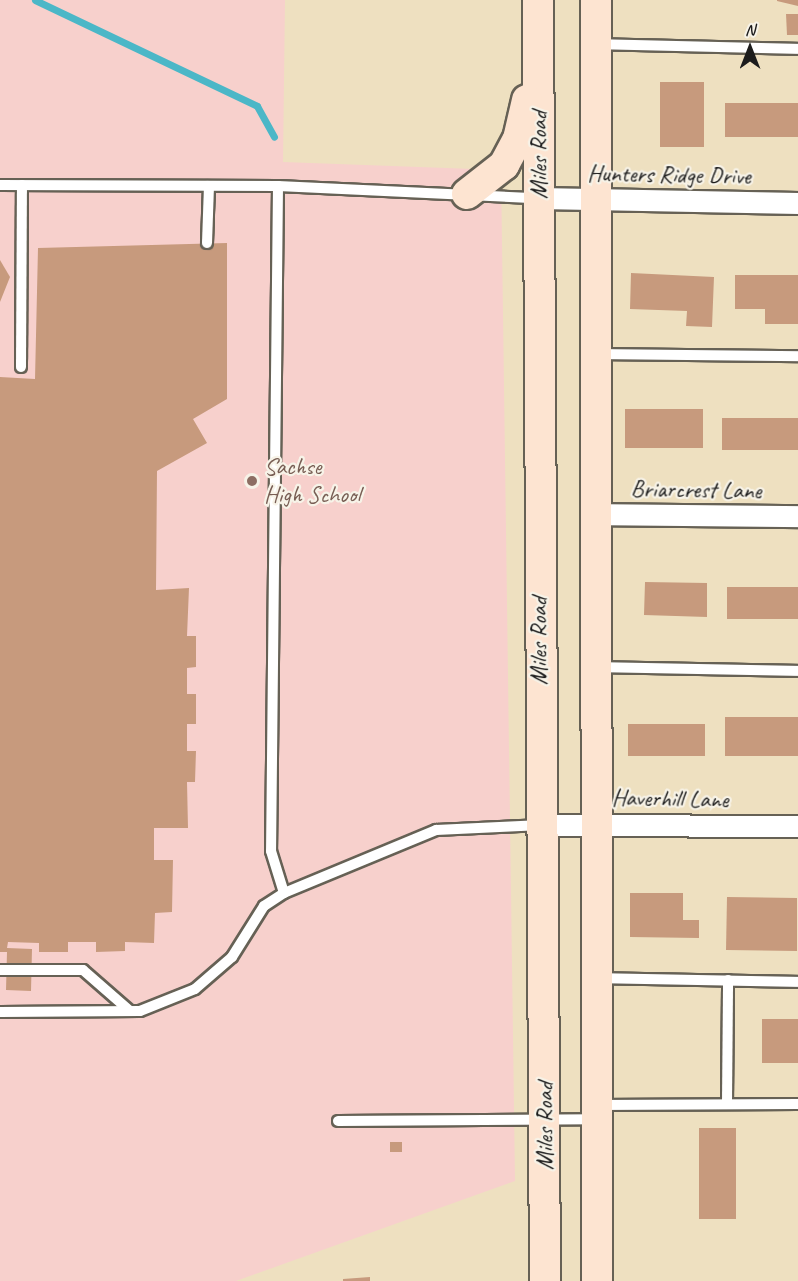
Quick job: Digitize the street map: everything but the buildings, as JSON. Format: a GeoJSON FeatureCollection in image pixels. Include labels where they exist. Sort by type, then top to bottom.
{"type":"FeatureCollection","features":[{"type":"Feature","properties":{"kind":"main road","name":"Miles Road"},"geometry":{"type":"LineString","coordinates":[[538,0],[545,1281]]}},
{"type":"Feature","properties":{"kind":"main road","name":"Miles Road"},"geometry":{"type":"LineString","coordinates":[[596,0],[593,198],[593,514],[594,1112],[597,1281]]}},
{"type":"Feature","properties":{"kind":"main road"},"geometry":{"type":"LineString","coordinates":[[467,194],[504,165],[518,140],[538,51]]}},
{"type":"Feature","properties":{"kind":"street","name":"Hunters Ridge Drive"},"geometry":{"type":"LineString","coordinates":[[539,198],[798,203]]}},
{"type":"Feature","properties":{"kind":"street","name":"Briarcrest Lane"},"geometry":{"type":"LineString","coordinates":[[593,514],[798,516]]}},
{"type":"Feature","properties":{"kind":"street","name":"Haverhill Lane"},"geometry":{"type":"LineString","coordinates":[[542,825],[798,826]]}},
{"type":"Feature","properties":{"kind":"lane"},"geometry":{"type":"LineString","coordinates":[[596,44],[798,49]]}},
{"type":"Feature","properties":{"kind":"lane"},"geometry":{"type":"LineString","coordinates":[[0,185],[278,186],[539,198]]}},
{"type":"Feature","properties":{"kind":"lane"},"geometry":{"type":"LineString","coordinates":[[21,366],[22,185]]}},
{"type":"Feature","properties":{"kind":"lane"},"geometry":{"type":"LineString","coordinates":[[207,243],[209,186]]}},
{"type":"Feature","properties":{"kind":"lane"},"geometry":{"type":"LineString","coordinates":[[278,186],[271,851],[284,893]]}},
{"type":"Feature","properties":{"kind":"lane"},"geometry":{"type":"LineString","coordinates":[[593,354],[798,356]]}},
{"type":"Feature","properties":{"kind":"lane"},"geometry":{"type":"LineString","coordinates":[[594,667],[798,671]]}},
{"type":"Feature","properties":{"kind":"lane"},"geometry":{"type":"LineString","coordinates":[[0,1012],[130,1011],[195,989],[232,957],[264,906],[284,893],[436,830],[542,825]]}},
{"type":"Feature","properties":{"kind":"lane"},"geometry":{"type":"LineString","coordinates":[[0,970],[83,970],[130,1011]]}},
{"type":"Feature","properties":{"kind":"lane"},"geometry":{"type":"LineString","coordinates":[[595,978],[798,982]]}},
{"type":"Feature","properties":{"kind":"lane"},"geometry":{"type":"LineString","coordinates":[[728,980],[728,1104]]}},
{"type":"Feature","properties":{"kind":"lane"},"geometry":{"type":"LineString","coordinates":[[338,1121],[545,1119],[594,1112],[728,1104],[798,1104]]}},
{"type":"Feature","properties":{"kind":"shaded area","name":"Sachse High School"},"geometry":{"type":"Polygon","coordinates":[[[0,0],[285,0],[283,162],[501,170],[515,1181],[236,1281],[0,1281],[0,0]]]}},
{"type":"Feature","properties":{"kind":"waterway"},"geometry":{"type":"LineString","coordinates":[[35,0],[257,106],[274,137]]}},
{"type":"Feature","properties":{"kind":"place","name":"Sachse High School"},"geometry":{"type":"Point","coordinates":[252,481]}}]}
